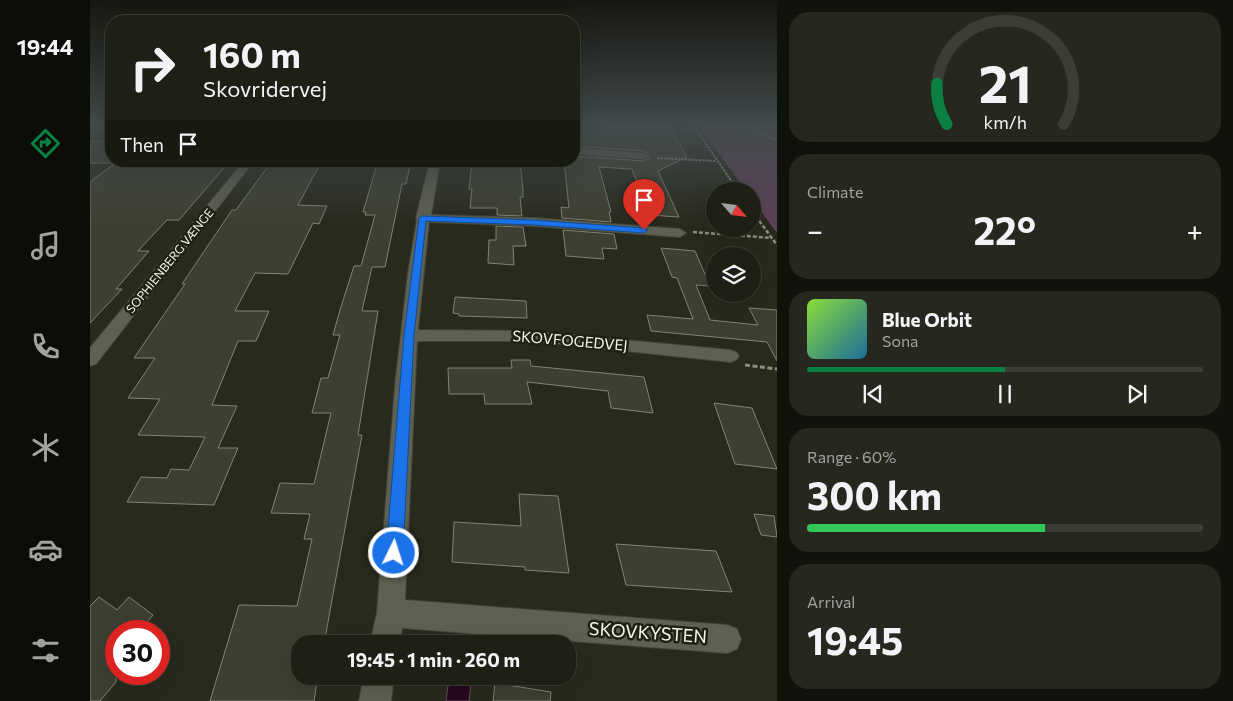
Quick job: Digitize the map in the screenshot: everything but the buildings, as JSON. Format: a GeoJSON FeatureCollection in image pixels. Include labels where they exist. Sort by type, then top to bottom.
{"type":"FeatureCollection","features":[{"type":"Feature","properties":{"kind":"street","name":"SOPHIENBERG VÆNGE"},"geometry":{"type":"LineString","coordinates":[[90,360],[244,167]]}},
{"type":"Feature","properties":{"kind":"street"},"geometry":{"type":"LineString","coordinates":[[386,635],[390,613],[409,335],[422,218],[434,167]]}},
{"type":"Feature","properties":{"kind":"street"},"geometry":{"type":"LineString","coordinates":[[422,218],[534,222],[680,233]]}},
{"type":"Feature","properties":{"kind":"street","name":"SKOVFOGEDVEJ"},"geometry":{"type":"LineString","coordinates":[[409,335],[531,336],[730,356]]}},
{"type":"Feature","properties":{"kind":"street","name":"SKOVKYSTEN"},"geometry":{"type":"LineString","coordinates":[[390,613],[727,638]]}},
{"type":"Feature","properties":{"kind":"street"},"geometry":{"type":"LineString","coordinates":[[375,701],[378,685]]}},
{"type":"Feature","properties":{"kind":"path"},"geometry":{"type":"LineString","coordinates":[[683,159],[716,161],[731,182]]}},
{"type":"Feature","properties":{"kind":"path"},"geometry":{"type":"LineString","coordinates":[[761,223],[777,244]]}},
{"type":"Feature","properties":{"kind":"path"},"geometry":{"type":"LineString","coordinates":[[680,233],[685,231],[772,238]]}},
{"type":"Feature","properties":{"kind":"path"},"geometry":{"type":"LineString","coordinates":[[730,356],[743,365],[777,368]]}},
{"type":"Feature","properties":{"kind":"shaded area"},"geometry":{"type":"Polygon","coordinates":[[[723,159],[777,159],[777,233],[761,211],[761,182],[739,182],[723,159]]]}},
{"type":"Feature","properties":{"kind":"shaded area"},"geometry":{"type":"Polygon","coordinates":[[[448,685],[471,685],[469,701],[446,701],[448,685]]]}},
{"type":"Feature","properties":{"kind":"route"},"geometry":{"type":"LineString","coordinates":[[394,553],[409,335],[422,218],[534,222],[644,230]]}}]}
